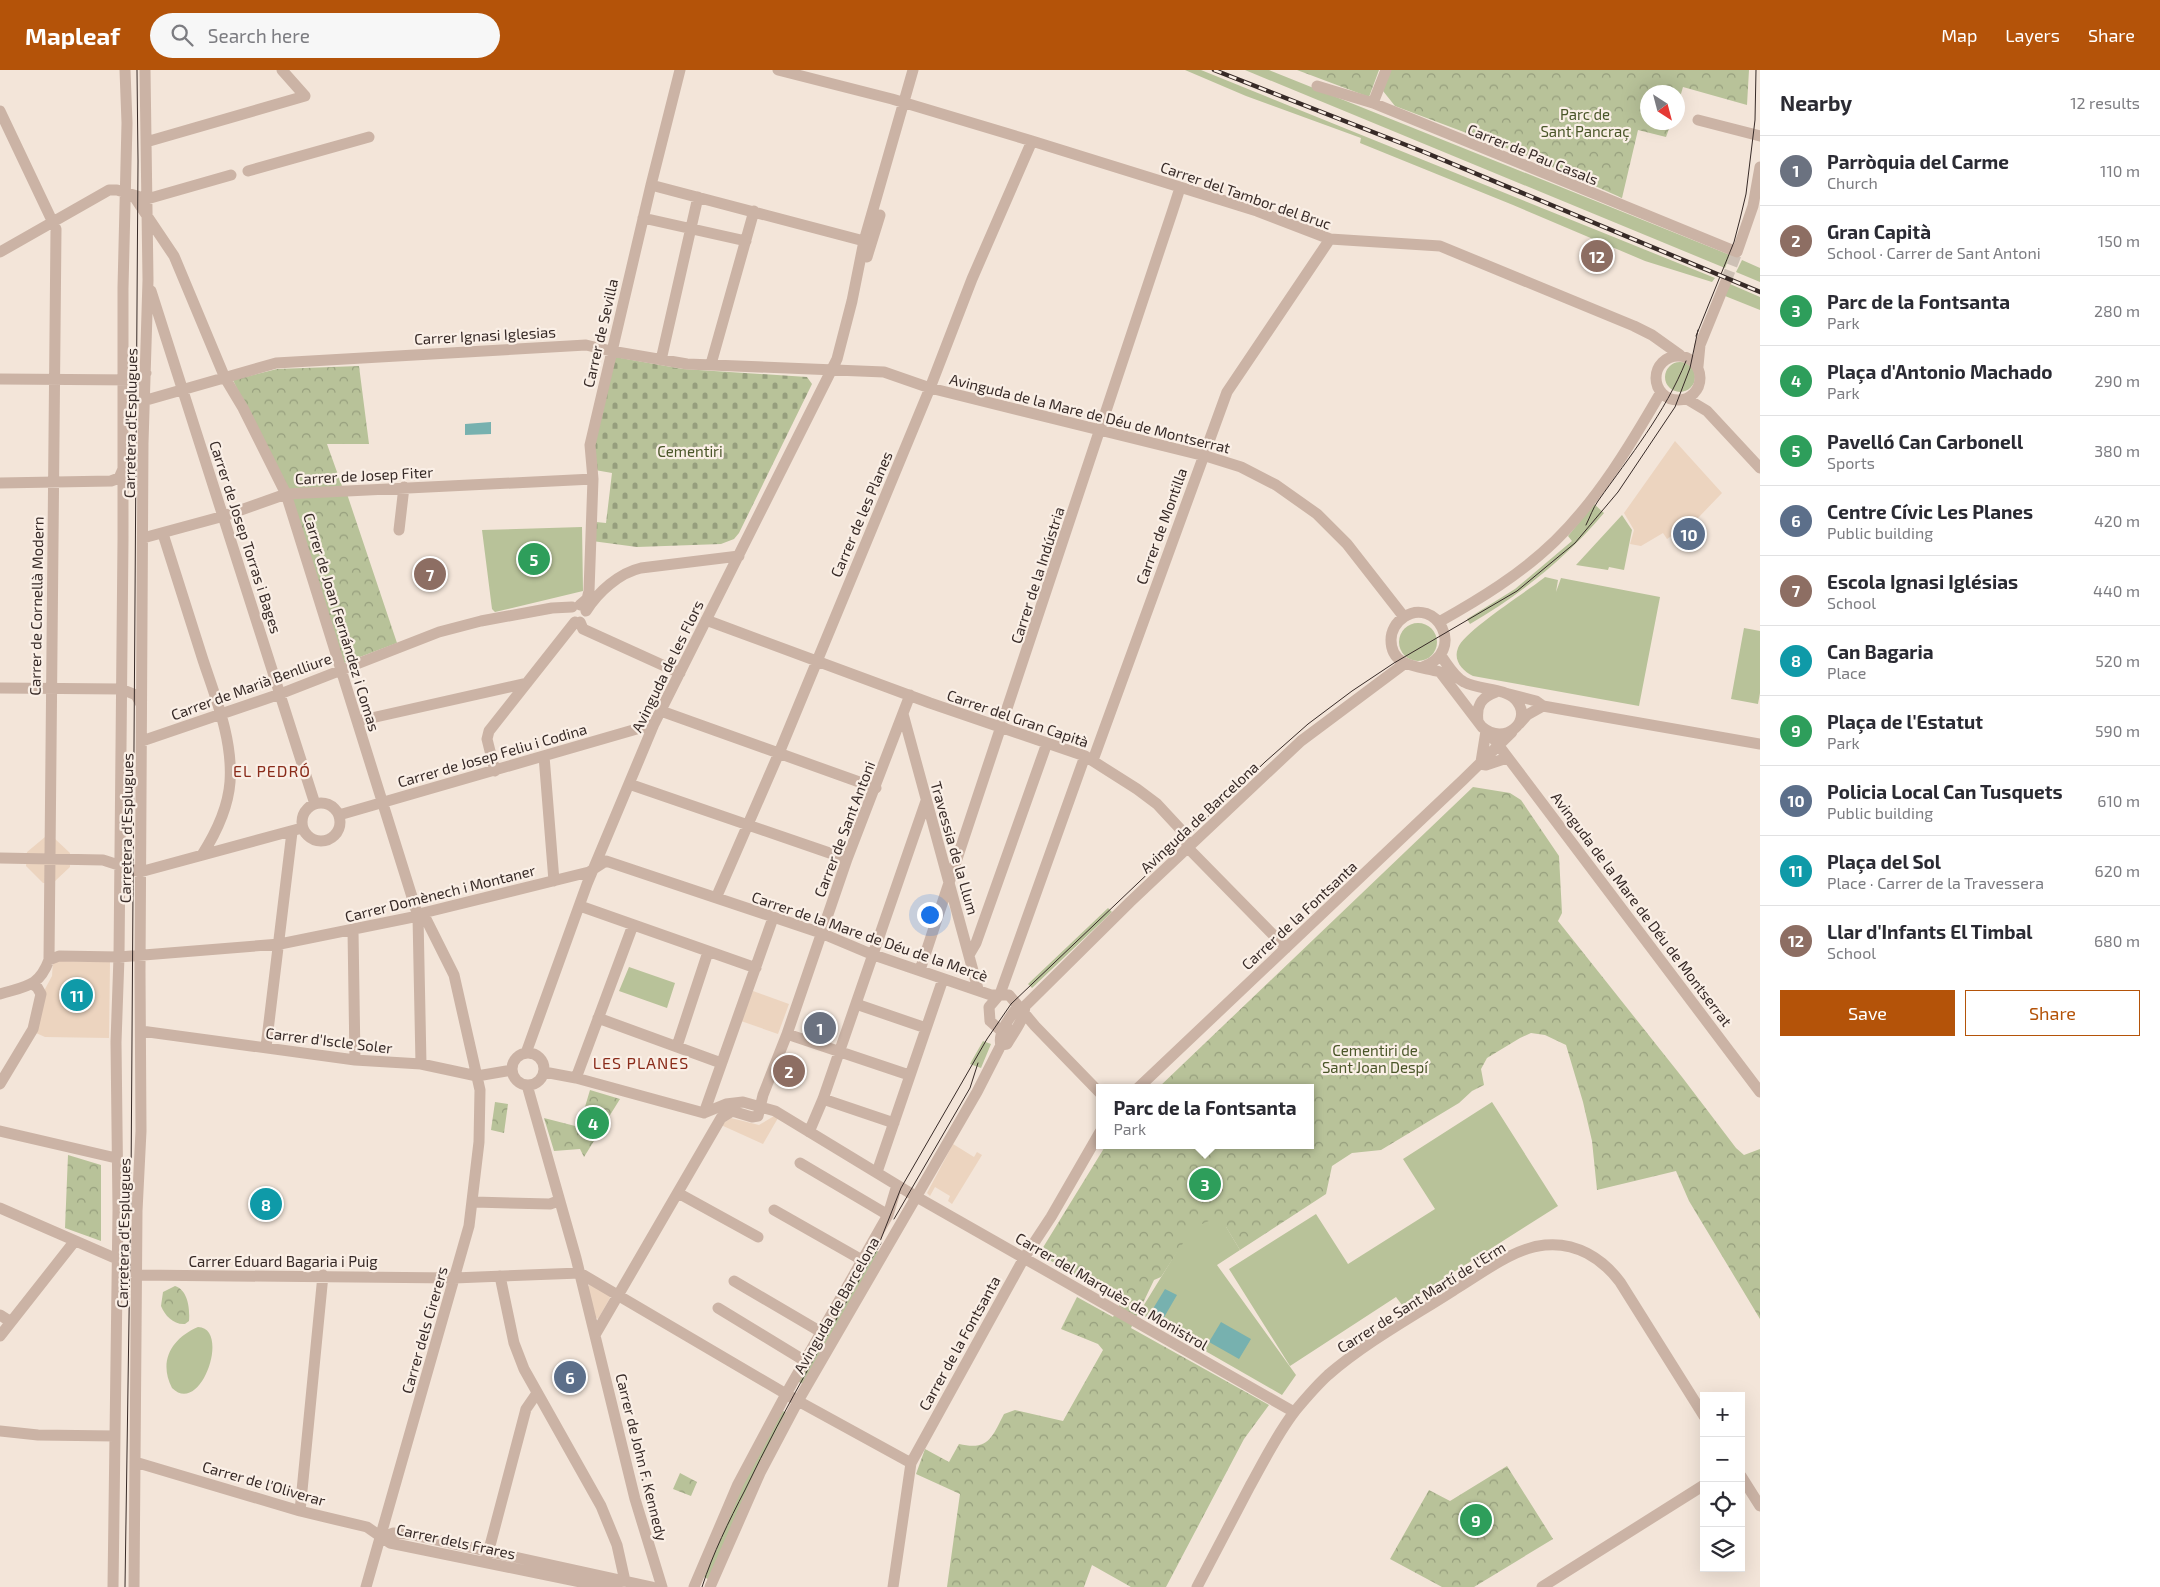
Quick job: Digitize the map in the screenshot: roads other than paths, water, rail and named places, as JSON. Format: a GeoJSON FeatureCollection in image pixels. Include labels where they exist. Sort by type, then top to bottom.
{"type":"FeatureCollection","features":[{"type":"Feature","properties":{"kind":"street","name":"Carretera d'Esplugues"},"geometry":{"type":"LineString","coordinates":[[114,1587],[116,1158],[120,957],[125,380],[125,70]]}},
{"type":"Feature","properties":{"kind":"street","name":"Carretera d'Esplugues"},"geometry":{"type":"LineString","coordinates":[[134,1587],[141,1031],[140,872],[143,538],[148,280],[145,70]]}},
{"type":"Feature","properties":{"kind":"street"},"geometry":{"type":"LineString","coordinates":[[146,142],[305,96],[282,70]]}},
{"type":"Feature","properties":{"kind":"street","name":"Carrer de Sevilla"},"geometry":{"type":"LineString","coordinates":[[579,608],[587,599],[589,591],[593,479],[590,445],[680,70]]}},
{"type":"Feature","properties":{"kind":"street","name":"Carrer del Tambor del Bruc"},"geometry":{"type":"LineString","coordinates":[[778,70],[904,102],[1032,141],[1257,211],[1330,240],[1440,246],[1652,334],[1658,341],[1681,355]]}},
{"type":"Feature","properties":{"kind":"street","name":"Avinguda de les Flors"},"geometry":{"type":"LineString","coordinates":[[526,1053],[595,867],[654,724],[837,359],[852,300],[864,240],[913,70]]}},
{"type":"Feature","properties":{"kind":"street"},"geometry":{"type":"LineString","coordinates":[[1373,103],[1386,70]]}},
{"type":"Feature","properties":{"kind":"street","name":"Carrer de Pau Casals"},"geometry":{"type":"LineString","coordinates":[[1317,86],[1373,103],[1737,252],[1755,222]]}},
{"type":"Feature","properties":{"kind":"street","name":"Avinguda de les Flors"},"geometry":{"type":"LineString","coordinates":[[852,300],[869,254],[907,119],[904,102]]}},
{"type":"Feature","properties":{"kind":"street","name":"Carrer de Cornellà Modern"},"geometry":{"type":"LineString","coordinates":[[0,111],[56,229],[50,688],[49,960]]}},
{"type":"Feature","properties":{"kind":"street"},"geometry":{"type":"LineString","coordinates":[[1698,120],[1760,136]]}},
{"type":"Feature","properties":{"kind":"street"},"geometry":{"type":"LineString","coordinates":[[248,171],[370,137]]}},
{"type":"Feature","properties":{"kind":"street","name":"Carrer de les Planes"},"geometry":{"type":"LineString","coordinates":[[716,898],[779,753],[930,388],[972,279],[1032,141]]}},
{"type":"Feature","properties":{"kind":"street"},"geometry":{"type":"LineString","coordinates":[[1755,222],[1760,167]]}},
{"type":"Feature","properties":{"kind":"street"},"geometry":{"type":"LineString","coordinates":[[0,252],[109,190],[126,192],[147,199],[232,175]]}},
{"type":"Feature","properties":{"kind":"street"},"geometry":{"type":"LineString","coordinates":[[651,185],[864,240]]}},
{"type":"Feature","properties":{"kind":"street","name":"Carrer de la Indústria"},"geometry":{"type":"LineString","coordinates":[[920,970],[949,879],[1003,726],[1098,431],[1180,188]]}},
{"type":"Feature","properties":{"kind":"street","name":"Carrer de Joan Fernández i Comas"},"geometry":{"type":"LineString","coordinates":[[126,192],[147,215],[174,256],[225,378],[243,408],[286,494],[383,803],[421,915],[421,1064]]}},
{"type":"Feature","properties":{"kind":"street"},"geometry":{"type":"LineString","coordinates":[[661,360],[698,197]]}},
{"type":"Feature","properties":{"kind":"street"},"geometry":{"type":"LineString","coordinates":[[711,364],[754,211]]}},
{"type":"Feature","properties":{"kind":"street"},"geometry":{"type":"LineString","coordinates":[[643,218],[746,241]]}},
{"type":"Feature","properties":{"kind":"street","name":"Carrer de Montilla"},"geometry":{"type":"LineString","coordinates":[[1003,1030],[990,1021],[991,1004],[1000,994],[1202,454],[1227,392],[1330,240]]}},
{"type":"Feature","properties":{"kind":"street","name":"Carrer de Josep Torras i Bages"},"geometry":{"type":"LineString","coordinates":[[148,280],[315,804]]}},
{"type":"Feature","properties":{"kind":"street"},"geometry":{"type":"LineString","coordinates":[[1700,345],[1681,355],[1673,356],[1662,363],[1656,374],[1656,381],[1664,395],[1678,400],[1687,399],[1696,392],[1701,382],[1698,366],[1700,345],[1726,280]]}},
{"type":"Feature","properties":{"kind":"street"},"geometry":{"type":"LineString","coordinates":[[1658,341],[1662,363]]}},
{"type":"Feature","properties":{"kind":"street","name":"Carrer Ignasi Iglesias"},"geometry":{"type":"LineString","coordinates":[[124,409],[145,401],[276,363],[426,353],[586,345],[611,352],[661,360],[831,371]]}},
{"type":"Feature","properties":{"kind":"street"},"geometry":{"type":"LineString","coordinates":[[1681,355],[1698,366]]}},
{"type":"Feature","properties":{"kind":"street","name":"Avinguda de la Mare de Déu de Montserrat"},"geometry":{"type":"LineString","coordinates":[[831,371],[884,372],[930,388],[1098,431],[1202,454],[1241,468],[1276,485],[1317,514],[1346,544],[1404,617]]}},
{"type":"Feature","properties":{"kind":"street"},"geometry":{"type":"LineString","coordinates":[[0,379],[125,380],[141,378],[146,373]]}},
{"type":"Feature","properties":{"kind":"street"},"geometry":{"type":"LineString","coordinates":[[125,380],[145,401]]}},
{"type":"Feature","properties":{"kind":"street"},"geometry":{"type":"LineString","coordinates":[[1439,622],[1509,578],[1555,541],[1606,480],[1652,407],[1664,395]]}},
{"type":"Feature","properties":{"kind":"street"},"geometry":{"type":"LineString","coordinates":[[1687,399],[1707,411],[1760,468]]}},
{"type":"Feature","properties":{"kind":"street"},"geometry":{"type":"LineString","coordinates":[[0,482],[113,480],[121,476],[123,469]]}},
{"type":"Feature","properties":{"kind":"street","name":"Carrer de Josep Fiter"},"geometry":{"type":"LineString","coordinates":[[143,538],[224,516],[286,494],[593,479]]}},
{"type":"Feature","properties":{"kind":"street"},"geometry":{"type":"LineString","coordinates":[[399,530],[404,487]]}},
{"type":"Feature","properties":{"kind":"street"},"geometry":{"type":"LineString","coordinates":[[162,534],[220,714],[229,751],[230,783],[225,807],[216,832],[202,856]]}},
{"type":"Feature","properties":{"kind":"street"},"geometry":{"type":"LineString","coordinates":[[495,771],[487,735],[577,622],[584,620],[579,608],[629,571],[739,556]]}},
{"type":"Feature","properties":{"kind":"street","name":"Carrer de Marià Benlliure"},"geometry":{"type":"LineString","coordinates":[[142,741],[280,694],[342,669],[456,628],[552,608],[579,608]]}},
{"type":"Feature","properties":{"kind":"street"},"geometry":{"type":"LineString","coordinates":[[1423,667],[1433,664],[1441,656],[1446,639],[1439,622],[1423,613],[1404,617],[1394,630],[1392,646],[1396,656],[1404,664],[1413,667],[1423,667],[1440,672],[1445,676],[1499,746]]}},
{"type":"Feature","properties":{"kind":"street","name":"Carrer del Gran Capità"},"geometry":{"type":"LineString","coordinates":[[706,620],[1089,758],[1138,788],[1157,804],[1183,832],[1188,848],[1286,948]]}},
{"type":"Feature","properties":{"kind":"street"},"geometry":{"type":"LineString","coordinates":[[577,622],[583,630],[680,674]]}},
{"type":"Feature","properties":{"kind":"street"},"geometry":{"type":"LineString","coordinates":[[1441,656],[1462,681],[1496,692],[1536,701],[1543,706],[1760,744]]}},
{"type":"Feature","properties":{"kind":"street","name":"Avinguda de Barcelona"},"geometry":{"type":"LineString","coordinates":[[710,1587],[760,1473],[798,1401],[977,1092],[1001,1045],[1000,1040],[1003,1030],[1022,1008],[1301,741],[1404,664]]}},
{"type":"Feature","properties":{"kind":"street"},"geometry":{"type":"LineString","coordinates":[[358,721],[527,683]]}},
{"type":"Feature","properties":{"kind":"street"},"geometry":{"type":"LineString","coordinates":[[0,688],[121,689],[136,695],[142,707]]}},
{"type":"Feature","properties":{"kind":"street"},"geometry":{"type":"LineString","coordinates":[[1478,721],[1477,712],[1480,702],[1487,695],[1496,692]]}},
{"type":"Feature","properties":{"kind":"street"},"geometry":{"type":"LineString","coordinates":[[1488,733],[1504,735],[1515,728],[1521,717],[1520,708],[1516,700],[1509,694]]}},
{"type":"Feature","properties":{"kind":"street","name":"Carrer de Sant Antoni"},"geometry":{"type":"LineString","coordinates":[[760,1112],[763,1095],[788,1034],[847,859],[876,788],[910,695]]}},
{"type":"Feature","properties":{"kind":"street","name":"Carrer de la Fontsanta"},"geometry":{"type":"LineString","coordinates":[[1142,1084],[1499,746],[1527,715],[1543,706]]}},
{"type":"Feature","properties":{"kind":"street"},"geometry":{"type":"LineString","coordinates":[[661,712],[876,788]]}},
{"type":"Feature","properties":{"kind":"street","name":"Travessia de la Llum"},"geometry":{"type":"LineString","coordinates":[[903,714],[978,989]]}},
{"type":"Feature","properties":{"kind":"street","name":"Carrer de Josep Feliu i Codina"},"geometry":{"type":"LineString","coordinates":[[339,815],[654,724]]}},
{"type":"Feature","properties":{"kind":"street"},"geometry":{"type":"LineString","coordinates":[[1488,733],[1480,764],[1486,765],[1507,758]]}},
{"type":"Feature","properties":{"kind":"street"},"geometry":{"type":"LineString","coordinates":[[969,955],[976,943],[1047,743]]}},
{"type":"Feature","properties":{"kind":"street","name":"Avinguda de la Mare de Déu de Montserrat"},"geometry":{"type":"LineString","coordinates":[[1499,746],[1760,1092]]}},
{"type":"Feature","properties":{"kind":"street"},"geometry":{"type":"LineString","coordinates":[[544,756],[554,880]]}},
{"type":"Feature","properties":{"kind":"street"},"geometry":{"type":"LineString","coordinates":[[628,784],[746,826],[847,859]]}},
{"type":"Feature","properties":{"kind":"street"},"geometry":{"type":"LineString","coordinates":[[809,1132],[823,1098],[856,1004],[871,954],[926,801]]}},
{"type":"Feature","properties":{"kind":"street"},"geometry":{"type":"LineString","coordinates":[[0,858],[103,860],[120,864],[133,872],[140,872],[297,830],[308,837],[324,841],[338,832],[339,815],[328,804],[315,804],[304,812],[297,830],[266,1047]]}},
{"type":"Feature","properties":{"kind":"street","name":"Carrer Domènech i Montaner"},"geometry":{"type":"LineString","coordinates":[[49,960],[59,956],[120,957],[280,944],[421,915],[589,872],[606,861],[624,867]]}},
{"type":"Feature","properties":{"kind":"street","name":"Carrer de la Mare de Déu de la Mercè"},"geometry":{"type":"LineString","coordinates":[[624,867],[821,933],[871,954],[943,979],[990,994],[1009,995],[1096,1089]]}},
{"type":"Feature","properties":{"kind":"street"},"geometry":{"type":"LineString","coordinates":[[580,906],[756,968]]}},
{"type":"Feature","properties":{"kind":"street","name":"Carrer dels Cirerers"},"geometry":{"type":"LineString","coordinates":[[366,1587],[470,1226],[474,1202],[480,1090],[478,1076],[454,975],[421,915]]}},
{"type":"Feature","properties":{"kind":"street"},"geometry":{"type":"LineString","coordinates":[[704,1113],[773,918]]}},
{"type":"Feature","properties":{"kind":"street"},"geometry":{"type":"LineString","coordinates":[[576,1078],[633,925]]}},
{"type":"Feature","properties":{"kind":"street"},"geometry":{"type":"LineString","coordinates":[[353,930],[356,1060]]}},
{"type":"Feature","properties":{"kind":"street"},"geometry":{"type":"LineString","coordinates":[[677,1046],[708,952]]}},
{"type":"Feature","properties":{"kind":"street"},"geometry":{"type":"LineString","coordinates":[[0,994],[32,984],[43,974],[49,960]]}},
{"type":"Feature","properties":{"kind":"street"},"geometry":{"type":"LineString","coordinates":[[877,1172],[943,979]]}},
{"type":"Feature","properties":{"kind":"street"},"geometry":{"type":"LineString","coordinates":[[0,1084],[36,1022],[41,994],[37,986],[32,984]]}},
{"type":"Feature","properties":{"kind":"street"},"geometry":{"type":"LineString","coordinates":[[856,1004],[926,1028]]}},
{"type":"Feature","properties":{"kind":"street","name":"Avinguda de Barcelona"},"geometry":{"type":"LineString","coordinates":[[1001,1045],[1006,1044],[1016,1028],[1022,1008]]}},
{"type":"Feature","properties":{"kind":"street"},"geometry":{"type":"LineString","coordinates":[[598,1018],[721,1063]]}},
{"type":"Feature","properties":{"kind":"street"},"geometry":{"type":"LineString","coordinates":[[1003,1030],[1016,1028]]}},
{"type":"Feature","properties":{"kind":"street","name":"Carrer d'Iscle Soler"},"geometry":{"type":"LineString","coordinates":[[141,1031],[356,1060],[421,1064],[478,1076],[512,1070]]}},
{"type":"Feature","properties":{"kind":"street"},"geometry":{"type":"LineString","coordinates":[[788,1034],[909,1075]]}},
{"type":"Feature","properties":{"kind":"street"},"geometry":{"type":"LineString","coordinates":[[526,1053],[541,1059],[544,1072],[538,1082],[528,1085],[516,1080],[512,1070],[515,1060],[526,1053]]}},
{"type":"Feature","properties":{"kind":"street"},"geometry":{"type":"LineString","coordinates":[[544,1072],[576,1078],[704,1113],[726,1104],[742,1102],[760,1112]]}},
{"type":"Feature","properties":{"kind":"street"},"geometry":{"type":"LineString","coordinates":[[528,1085],[558,1201],[580,1273],[798,1401],[911,1463]]}},
{"type":"Feature","properties":{"kind":"street"},"geometry":{"type":"LineString","coordinates":[[823,1098],[894,1123]]}},
{"type":"Feature","properties":{"kind":"street"},"geometry":{"type":"LineString","coordinates":[[595,1335],[721,1118],[732,1110],[752,1116],[760,1112]]}},
{"type":"Feature","properties":{"kind":"street","name":"Carrer del Marquès de Monistrol"},"geometry":{"type":"LineString","coordinates":[[760,1112],[780,1114],[897,1185],[1294,1412]]}},
{"type":"Feature","properties":{"kind":"street"},"geometry":{"type":"LineString","coordinates":[[0,1131],[116,1158]]}},
{"type":"Feature","properties":{"kind":"street","name":"Carrer de la Fontsanta"},"geometry":{"type":"LineString","coordinates":[[893,1587],[911,1463],[1024,1258],[1096,1139]]}},
{"type":"Feature","properties":{"kind":"street"},"geometry":{"type":"LineString","coordinates":[[800,1163],[888,1215],[916,1196]]}},
{"type":"Feature","properties":{"kind":"street","name":"Avinguda de Barcelona"},"geometry":{"type":"LineString","coordinates":[[694,1587],[735,1491],[786,1394],[888,1215],[897,1185]]}},
{"type":"Feature","properties":{"kind":"street"},"geometry":{"type":"LineString","coordinates":[[678,1193],[758,1237]]}},
{"type":"Feature","properties":{"kind":"street"},"geometry":{"type":"LineString","coordinates":[[474,1202],[550,1204],[558,1201]]}},
{"type":"Feature","properties":{"kind":"street"},"geometry":{"type":"LineString","coordinates":[[0,1208],[74,1242],[117,1259],[137,1275]]}},
{"type":"Feature","properties":{"kind":"street"},"geometry":{"type":"LineString","coordinates":[[774,1210],[862,1260]]}},
{"type":"Feature","properties":{"kind":"street"},"geometry":{"type":"LineString","coordinates":[[0,1336],[74,1242]]}},
{"type":"Feature","properties":{"kind":"street","name":"Carrer de Sant Martí de l'Erm"},"geometry":{"type":"LineString","coordinates":[[1197,1587],[1270,1449],[1294,1412],[1316,1388],[1345,1362],[1479,1275],[1527,1249],[1545,1245],[1572,1247],[1598,1259],[1613,1273],[1700,1410]]}},
{"type":"Feature","properties":{"kind":"street","name":"Carrer Eduard Bagaria i Puig"},"geometry":{"type":"LineString","coordinates":[[137,1275],[323,1275],[454,1278],[580,1273]]}},
{"type":"Feature","properties":{"kind":"street","name":"Carrer de John F. Kennedy"},"geometry":{"type":"LineString","coordinates":[[580,1273],[635,1499],[662,1587]]}},
{"type":"Feature","properties":{"kind":"street"},"geometry":{"type":"LineString","coordinates":[[300,1511],[323,1275]]}},
{"type":"Feature","properties":{"kind":"street"},"geometry":{"type":"LineString","coordinates":[[500,1276],[514,1343],[537,1393],[573,1453],[601,1506],[617,1545],[625,1582]]}},
{"type":"Feature","properties":{"kind":"street"},"geometry":{"type":"LineString","coordinates":[[734,1280],[821,1332]]}},
{"type":"Feature","properties":{"kind":"street"},"geometry":{"type":"LineString","coordinates":[[718,1308],[805,1362]]}},
{"type":"Feature","properties":{"kind":"street"},"geometry":{"type":"LineString","coordinates":[[0,1315],[11,1322]]}},
{"type":"Feature","properties":{"kind":"street"},"geometry":{"type":"LineString","coordinates":[[487,1558],[526,1409],[537,1393]]}},
{"type":"Feature","properties":{"kind":"street"},"geometry":{"type":"LineString","coordinates":[[0,1431],[30,1435],[115,1436]]}},
{"type":"Feature","properties":{"kind":"street","name":"Carrer de l'Oliverar"},"geometry":{"type":"LineString","coordinates":[[136,1462],[300,1511],[367,1527],[381,1538]]}},
{"type":"Feature","properties":{"kind":"street"},"geometry":{"type":"LineString","coordinates":[[1745,1482],[1760,1506]]}},
{"type":"Feature","properties":{"kind":"street"},"geometry":{"type":"LineString","coordinates":[[1542,1587],[1700,1488]]}},
{"type":"Feature","properties":{"kind":"street","name":"Carrer dels Frares"},"geometry":{"type":"LineString","coordinates":[[381,1538],[390,1544],[487,1558],[595,1585],[625,1582],[652,1587]]}},
{"type":"Feature","properties":{"kind":"water"},"geometry":{"type":"Polygon","coordinates":[[[491,422],[491,434],[465,435],[465,424],[491,422]]]}},
{"type":"Feature","properties":{"kind":"water"},"geometry":{"type":"Polygon","coordinates":[[[1165,1289],[1177,1295],[1163,1319],[1151,1312],[1165,1289]]]}},
{"type":"Feature","properties":{"kind":"water"},"geometry":{"type":"Polygon","coordinates":[[[1221,1322],[1251,1339],[1239,1359],[1209,1342],[1221,1322]]]}},
{"type":"Feature","properties":{"kind":"tunnel"},"geometry":{"type":"LineString","coordinates":[[1726,281],[1737,252]]}},
{"type":"Feature","properties":{"kind":"tram line"},"geometry":{"type":"LineString","coordinates":[[125,1587],[131,1184],[137,70]]}},
{"type":"Feature","properties":{"kind":"tram line"},"geometry":{"type":"LineString","coordinates":[[1696,336],[1734,242],[1746,194],[1755,120],[1756,70]]}},
{"type":"Feature","properties":{"kind":"tram line"},"geometry":{"type":"LineString","coordinates":[[877,1249],[901,1188],[987,1039],[1011,1004],[1265,762],[1308,724],[1394,663],[1517,591],[1575,543],[1618,492],[1675,407],[1690,368],[1698,330]]}},
{"type":"Feature","properties":{"kind":"tram line"},"geometry":{"type":"LineString","coordinates":[[1586,525],[1596,504],[1634,451],[1668,398],[1686,361]]}},
{"type":"Feature","properties":{"kind":"tram line"},"geometry":{"type":"LineString","coordinates":[[894,1219],[970,1088],[978,1063]]}},
{"type":"Feature","properties":{"kind":"tram line"},"geometry":{"type":"LineString","coordinates":[[702,1587],[733,1513],[793,1396],[881,1243]]}},
{"type":"Feature","properties":{"kind":"railway"},"geometry":{"type":"LineString","coordinates":[[1214,70],[1424,152],[1760,292]]}},
{"type":"Feature","properties":{"kind":"place","name":"Llar d'Infants El Timbal"},"geometry":{"type":"Point","coordinates":[1597,256]}},
{"type":"Feature","properties":{"kind":"place","name":"Policia Local Can Tusquets"},"geometry":{"type":"Point","coordinates":[1689,534]}},
{"type":"Feature","properties":{"kind":"place","name":"Pavelló Can Carbonell"},"geometry":{"type":"Point","coordinates":[534,559]}},
{"type":"Feature","properties":{"kind":"place","name":"Escola Ignasi Iglésias"},"geometry":{"type":"Point","coordinates":[430,574]}},
{"type":"Feature","properties":{"kind":"place","name":"Plaça del Sol"},"geometry":{"type":"Point","coordinates":[77,995]}},
{"type":"Feature","properties":{"kind":"place","name":"Parròquia del Carme"},"geometry":{"type":"Point","coordinates":[820,1028]}},
{"type":"Feature","properties":{"kind":"place","name":"Gran Capità"},"geometry":{"type":"Point","coordinates":[789,1071]}},
{"type":"Feature","properties":{"kind":"place","name":"Plaça d'Antonio Machado"},"geometry":{"type":"Point","coordinates":[593,1123]}},
{"type":"Feature","properties":{"kind":"place","name":"Parc de la Fontsanta"},"geometry":{"type":"Point","coordinates":[1205,1184]}},
{"type":"Feature","properties":{"kind":"place","name":"Can Bagaria"},"geometry":{"type":"Point","coordinates":[266,1204]}},
{"type":"Feature","properties":{"kind":"place","name":"Centre Cívic Les Planes"},"geometry":{"type":"Point","coordinates":[570,1377]}},
{"type":"Feature","properties":{"kind":"place","name":"Plaça de l'Estatut"},"geometry":{"type":"Point","coordinates":[1476,1520]}},
{"type":"Feature","properties":{"kind":"district","name":"EL PEDRÓ"},"geometry":{"type":"Point","coordinates":[272,770]}},
{"type":"Feature","properties":{"kind":"district","name":"LES PLANES"},"geometry":{"type":"Point","coordinates":[641,1062]}},
{"type":"Feature","properties":{"kind":"park label","name":"Parc de Sant Pancraç"},"geometry":{"type":"Point","coordinates":[1585,122]}},
{"type":"Feature","properties":{"kind":"park label","name":"Cementiri"},"geometry":{"type":"Point","coordinates":[690,451]}},
{"type":"Feature","properties":{"kind":"park label","name":"Cementiri de Sant Joan Despí"},"geometry":{"type":"Point","coordinates":[1375,1058]}}]}
